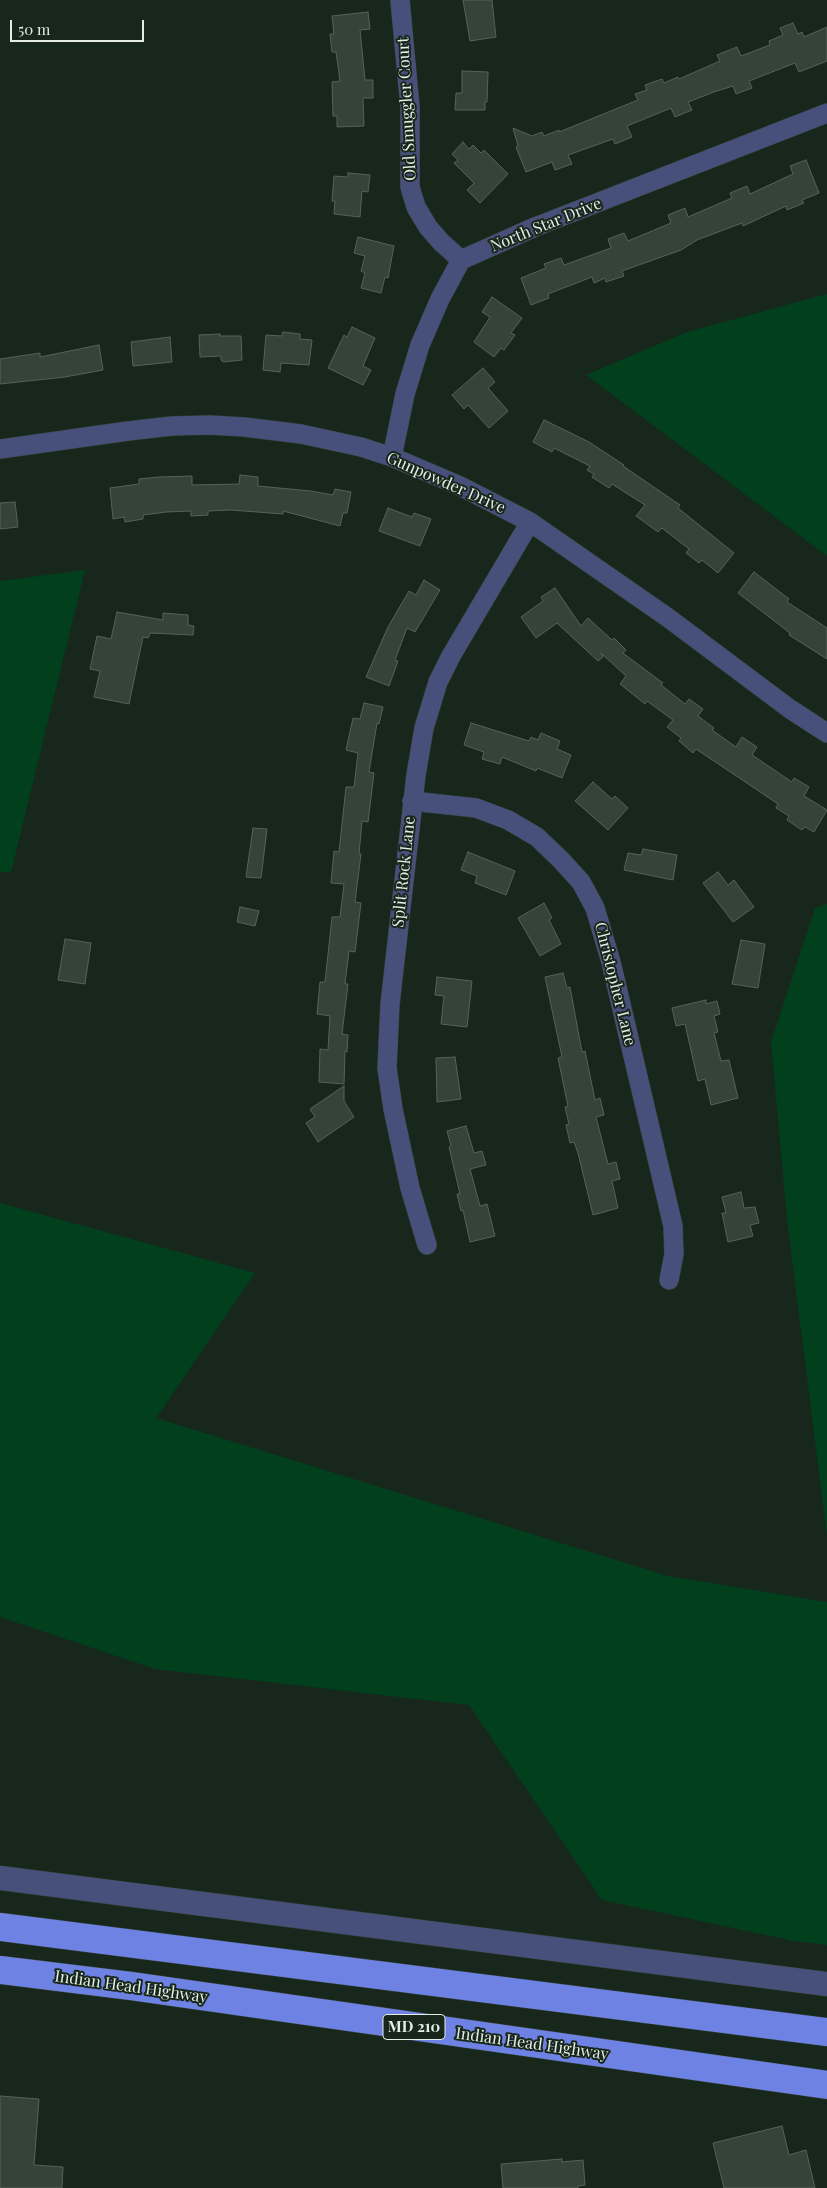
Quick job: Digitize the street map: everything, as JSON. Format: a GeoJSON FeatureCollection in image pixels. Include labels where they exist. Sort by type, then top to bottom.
{"type":"FeatureCollection","features":[{"type":"Feature","properties":{"kind":"highway"},"geometry":{"type":"LineString","coordinates":[[0,1926],[827,2032]]}},
{"type":"Feature","properties":{"kind":"highway","name":"Indian Head Highway"},"geometry":{"type":"LineString","coordinates":[[0,1970],[131,1986],[827,2085]]}},
{"type":"Feature","properties":{"kind":"street","name":"Old Smuggler Court"},"geometry":{"type":"LineString","coordinates":[[400,0],[410,107],[410,187],[416,207],[428,227],[461,260]]}},
{"type":"Feature","properties":{"kind":"street","name":"North Star Drive"},"geometry":{"type":"LineString","coordinates":[[461,260],[535,228],[827,113]]}},
{"type":"Feature","properties":{"kind":"street"},"geometry":{"type":"LineString","coordinates":[[392,457],[405,394],[420,345],[440,299],[461,260]]}},
{"type":"Feature","properties":{"kind":"street","name":"Gunpowder Drive"},"geometry":{"type":"LineString","coordinates":[[0,449],[128,430],[210,425],[301,434],[361,447],[392,457],[460,486],[530,522],[667,617],[790,709],[827,733]]}},
{"type":"Feature","properties":{"kind":"street","name":"Split Rock Lane"},"geometry":{"type":"LineString","coordinates":[[427,1245],[410,1188],[387,1068],[390,1004],[412,801],[424,728],[438,682],[456,647],[530,522]]}},
{"type":"Feature","properties":{"kind":"street","name":"Christopher Lane"},"geometry":{"type":"LineString","coordinates":[[412,801],[476,808],[508,820],[537,837],[561,860],[581,882],[595,908],[611,962],[673,1226],[674,1254],[669,1280]]}},
{"type":"Feature","properties":{"kind":"street"},"geometry":{"type":"LineString","coordinates":[[0,1878],[827,1984]]}},
{"type":"Feature","properties":{"kind":"green space"},"geometry":{"type":"Polygon","coordinates":[[[827,294],[827,556],[586,375],[687,332],[827,294]]]}},
{"type":"Feature","properties":{"kind":"green space"},"geometry":{"type":"Polygon","coordinates":[[[85,570],[11,872],[0,872],[0,581],[85,570]]]}},
{"type":"Feature","properties":{"kind":"green space"},"geometry":{"type":"Polygon","coordinates":[[[827,904],[827,1536],[787,1219],[771,1042],[815,908],[827,904]]]}},
{"type":"Feature","properties":{"kind":"green space"},"geometry":{"type":"Polygon","coordinates":[[[0,1203],[255,1273],[156,1418],[668,1576],[827,1602],[827,1945],[794,1941],[602,1900],[469,1705],[155,1669],[0,1617],[0,1203]]]}},
{"type":"Feature","properties":{"kind":"building"},"geometry":{"type":"Polygon","coordinates":[[[463,0],[492,0],[496,37],[470,41],[463,0]]]}},
{"type":"Feature","properties":{"kind":"building"},"geometry":{"type":"Polygon","coordinates":[[[368,12],[370,29],[360,30],[365,80],[373,80],[373,98],[363,98],[364,126],[337,127],[337,116],[333,116],[332,82],[340,81],[336,52],[332,52],[330,34],[334,34],[332,16],[368,12]]]}},
{"type":"Feature","properties":{"kind":"building"},"geometry":{"type":"Polygon","coordinates":[[[793,23],[798,34],[802,32],[804,37],[827,27],[827,61],[799,72],[795,63],[749,81],[752,88],[736,94],[733,86],[714,92],[688,102],[692,110],[675,117],[671,108],[627,126],[632,137],[615,144],[613,139],[568,155],[572,164],[555,170],[552,162],[526,172],[516,147],[518,146],[513,128],[532,136],[542,132],[544,136],[559,130],[559,132],[638,100],[635,94],[647,90],[645,85],[662,79],[664,83],[678,77],[679,79],[720,61],[717,55],[737,47],[741,56],[770,45],[769,41],[783,35],[780,28],[793,23]]]}},
{"type":"Feature","properties":{"kind":"building"},"geometry":{"type":"Polygon","coordinates":[[[462,71],[488,72],[485,110],[455,110],[456,93],[462,93],[462,71]]]}},
{"type":"Feature","properties":{"kind":"building"},"geometry":{"type":"Polygon","coordinates":[[[463,142],[469,149],[473,145],[481,153],[484,150],[508,174],[480,203],[467,190],[474,183],[454,163],[458,160],[452,154],[463,142]]]}},
{"type":"Feature","properties":{"kind":"building"},"geometry":{"type":"Polygon","coordinates":[[[806,160],[819,193],[802,200],[804,203],[787,210],[786,206],[743,226],[742,223],[697,240],[681,250],[622,271],[624,276],[606,282],[605,278],[594,283],[592,277],[548,294],[549,298],[531,305],[521,278],[546,268],[544,264],[561,258],[564,265],[611,248],[608,239],[624,233],[628,241],[671,223],[668,215],[685,208],[688,217],[732,198],[730,193],[747,186],[750,194],[793,174],[790,166],[806,160]]]}},
{"type":"Feature","properties":{"kind":"building"},"geometry":{"type":"Polygon","coordinates":[[[348,173],[370,175],[368,192],[362,191],[360,217],[334,214],[335,201],[332,201],[334,176],[348,177],[348,173]]]}},
{"type":"Feature","properties":{"kind":"building"},"geometry":{"type":"Polygon","coordinates":[[[358,237],[394,246],[388,278],[385,277],[381,293],[361,288],[365,273],[361,271],[365,256],[354,253],[358,237]]]}},
{"type":"Feature","properties":{"kind":"building"},"geometry":{"type":"Polygon","coordinates":[[[492,297],[522,318],[511,333],[515,335],[504,350],[501,348],[494,357],[474,342],[490,317],[482,312],[492,297]]]}},
{"type":"Feature","properties":{"kind":"building"},"geometry":{"type":"Polygon","coordinates":[[[352,327],[375,338],[363,366],[371,370],[363,385],[328,368],[344,335],[347,337],[352,327]]]}},
{"type":"Feature","properties":{"kind":"building"},"geometry":{"type":"Polygon","coordinates":[[[283,332],[300,334],[300,339],[312,340],[309,365],[281,363],[280,372],[263,370],[266,335],[282,336],[283,332]]]}},
{"type":"Feature","properties":{"kind":"building"},"geometry":{"type":"Polygon","coordinates":[[[220,334],[220,336],[241,336],[242,360],[223,362],[221,356],[200,357],[199,335],[220,334]]]}},
{"type":"Feature","properties":{"kind":"building"},"geometry":{"type":"Polygon","coordinates":[[[170,337],[172,362],[133,366],[131,342],[170,337]]]}},
{"type":"Feature","properties":{"kind":"building"},"geometry":{"type":"Polygon","coordinates":[[[99,345],[103,370],[65,377],[0,384],[0,359],[40,353],[40,357],[99,345]]]}},
{"type":"Feature","properties":{"kind":"building"},"geometry":{"type":"Polygon","coordinates":[[[483,368],[495,382],[488,388],[508,411],[489,428],[468,405],[464,409],[452,395],[483,368]]]}},
{"type":"Feature","properties":{"kind":"building"},"geometry":{"type":"Polygon","coordinates":[[[544,420],[589,442],[624,465],[680,505],[678,508],[734,553],[718,573],[702,560],[699,563],[686,553],[689,549],[662,528],[658,532],[636,516],[645,505],[612,484],[609,488],[592,477],[594,474],[587,470],[590,466],[554,448],[552,452],[533,442],[544,420]]]}},
{"type":"Feature","properties":{"kind":"building"},"geometry":{"type":"Polygon","coordinates":[[[240,475],[258,477],[258,486],[333,495],[335,489],[351,492],[347,513],[343,513],[340,526],[283,511],[283,514],[231,510],[208,511],[208,515],[191,516],[191,511],[166,512],[143,515],[143,519],[125,522],[124,517],[113,519],[110,488],[139,484],[139,479],[159,477],[192,476],[192,485],[239,484],[240,475]]]}},
{"type":"Feature","properties":{"kind":"building"},"geometry":{"type":"Polygon","coordinates":[[[15,502],[18,527],[0,529],[0,503],[15,502]]]}},
{"type":"Feature","properties":{"kind":"building"},"geometry":{"type":"Polygon","coordinates":[[[388,508],[412,517],[414,513],[431,519],[420,546],[379,531],[388,508]]]}},
{"type":"Feature","properties":{"kind":"building"},"geometry":{"type":"Polygon","coordinates":[[[754,572],[789,599],[787,602],[827,628],[827,659],[789,635],[790,633],[738,593],[754,572]]]}},
{"type":"Feature","properties":{"kind":"building"},"geometry":{"type":"Polygon","coordinates":[[[424,580],[440,590],[415,632],[407,628],[395,660],[398,661],[389,686],[366,677],[388,627],[409,591],[416,595],[424,580]]]}},
{"type":"Feature","properties":{"kind":"building"},"geometry":{"type":"Polygon","coordinates":[[[555,588],[581,626],[588,618],[612,640],[614,638],[626,650],[623,653],[663,683],[661,685],[685,704],[689,699],[703,709],[698,716],[714,728],[712,730],[736,747],[742,737],[757,747],[752,755],[792,782],[794,778],[809,787],[804,796],[827,810],[814,832],[805,827],[802,830],[787,820],[789,816],[776,808],[778,804],[696,749],[693,753],[679,741],[681,738],[667,727],[673,720],[647,701],[645,704],[620,684],[626,676],[601,653],[603,657],[598,661],[557,623],[536,638],[521,617],[543,601],[541,597],[555,588]]]}},
{"type":"Feature","properties":{"kind":"building"},"geometry":{"type":"Polygon","coordinates":[[[117,612],[163,620],[163,613],[188,615],[188,625],[194,626],[193,635],[150,633],[148,638],[143,637],[129,704],[94,697],[100,671],[90,669],[97,636],[111,639],[117,612]]]}},
{"type":"Feature","properties":{"kind":"building"},"geometry":{"type":"Polygon","coordinates":[[[364,703],[383,707],[379,724],[377,723],[369,772],[374,773],[368,822],[362,821],[359,854],[361,854],[355,902],[361,903],[355,952],[349,951],[345,984],[348,984],[342,1034],[348,1035],[347,1052],[345,1051],[344,1084],[319,1082],[320,1049],[328,1050],[330,1016],[317,1014],[320,982],[325,982],[332,917],[340,917],[344,884],[331,883],[334,851],[339,852],[346,787],[354,787],[358,753],[346,750],[353,718],[360,719],[364,703]]]}},
{"type":"Feature","properties":{"kind":"building"},"geometry":{"type":"Polygon","coordinates":[[[471,723],[529,741],[531,737],[538,740],[541,733],[560,741],[557,749],[571,755],[562,778],[537,768],[536,771],[502,757],[500,764],[482,759],[484,752],[464,745],[471,723]]]}},
{"type":"Feature","properties":{"kind":"building"},"geometry":{"type":"Polygon","coordinates":[[[593,782],[612,799],[615,796],[628,808],[608,830],[575,801],[593,782]]]}},
{"type":"Feature","properties":{"kind":"building"},"geometry":{"type":"Polygon","coordinates":[[[253,828],[267,829],[261,878],[246,877],[253,828]]]}},
{"type":"Feature","properties":{"kind":"building"},"geometry":{"type":"Polygon","coordinates":[[[643,849],[677,855],[673,880],[624,870],[628,853],[641,855],[643,849]]]}},
{"type":"Feature","properties":{"kind":"building"},"geometry":{"type":"Polygon","coordinates":[[[468,852],[515,871],[506,895],[475,883],[477,876],[461,870],[468,852]]]}},
{"type":"Feature","properties":{"kind":"building"},"geometry":{"type":"Polygon","coordinates":[[[718,872],[728,885],[734,880],[754,907],[733,922],[703,883],[718,872]]]}},
{"type":"Feature","properties":{"kind":"building"},"geometry":{"type":"Polygon","coordinates":[[[544,903],[552,918],[549,920],[561,944],[540,956],[518,918],[544,903]]]}},
{"type":"Feature","properties":{"kind":"building"},"geometry":{"type":"Polygon","coordinates":[[[240,907],[259,911],[255,926],[237,922],[240,907]]]}},
{"type":"Feature","properties":{"kind":"building"},"geometry":{"type":"Polygon","coordinates":[[[65,939],[91,943],[85,984],[58,980],[65,939]]]}},
{"type":"Feature","properties":{"kind":"building"},"geometry":{"type":"Polygon","coordinates":[[[741,940],[765,944],[758,988],[732,984],[741,940]]]}},
{"type":"Feature","properties":{"kind":"building"},"geometry":{"type":"Polygon","coordinates":[[[563,973],[567,988],[570,987],[582,1052],[585,1051],[595,1100],[600,1098],[604,1115],[596,1117],[608,1164],[616,1162],[620,1179],[612,1181],[618,1208],[593,1215],[578,1153],[574,1142],[570,1143],[566,1125],[569,1124],[565,1107],[568,1106],[558,1058],[562,1057],[545,977],[563,973]]]}},
{"type":"Feature","properties":{"kind":"building"},"geometry":{"type":"Polygon","coordinates":[[[437,977],[472,981],[467,1027],[441,1024],[444,996],[435,995],[437,977]]]}},
{"type":"Feature","properties":{"kind":"building"},"geometry":{"type":"Polygon","coordinates":[[[706,1000],[706,1004],[717,1001],[720,1014],[714,1016],[718,1032],[714,1033],[721,1061],[729,1060],[738,1098],[711,1105],[705,1079],[698,1081],[685,1024],[676,1026],[672,1008],[706,1000]]]}},
{"type":"Feature","properties":{"kind":"building"},"geometry":{"type":"Polygon","coordinates":[[[455,1057],[461,1099],[437,1102],[436,1058],[455,1057]]]}},
{"type":"Feature","properties":{"kind":"building"},"geometry":{"type":"Polygon","coordinates":[[[344,1086],[344,1101],[354,1117],[318,1142],[306,1123],[315,1117],[310,1109],[344,1086]]]}},
{"type":"Feature","properties":{"kind":"building"},"geometry":{"type":"Polygon","coordinates":[[[466,1126],[474,1153],[482,1151],[486,1165],[470,1169],[480,1206],[487,1204],[495,1236],[470,1242],[463,1210],[461,1211],[457,1194],[460,1194],[447,1131],[466,1126]]]}},
{"type":"Feature","properties":{"kind":"building"},"geometry":{"type":"Polygon","coordinates":[[[741,1192],[744,1208],[755,1207],[759,1223],[750,1225],[753,1236],[728,1242],[722,1213],[726,1213],[722,1197],[741,1192]]]}},
{"type":"Feature","properties":{"kind":"building"},"geometry":{"type":"Polygon","coordinates":[[[0,2096],[39,2099],[34,2165],[63,2167],[62,2188],[0,2188],[0,2096]]]}},
{"type":"Feature","properties":{"kind":"building"},"geometry":{"type":"Polygon","coordinates":[[[782,2126],[789,2155],[806,2150],[815,2188],[724,2188],[713,2143],[782,2126]]]}},
{"type":"Feature","properties":{"kind":"building"},"geometry":{"type":"Polygon","coordinates":[[[562,2159],[562,2162],[583,2160],[585,2185],[578,2186],[578,2188],[503,2188],[501,2164],[562,2159]]]}}]}
